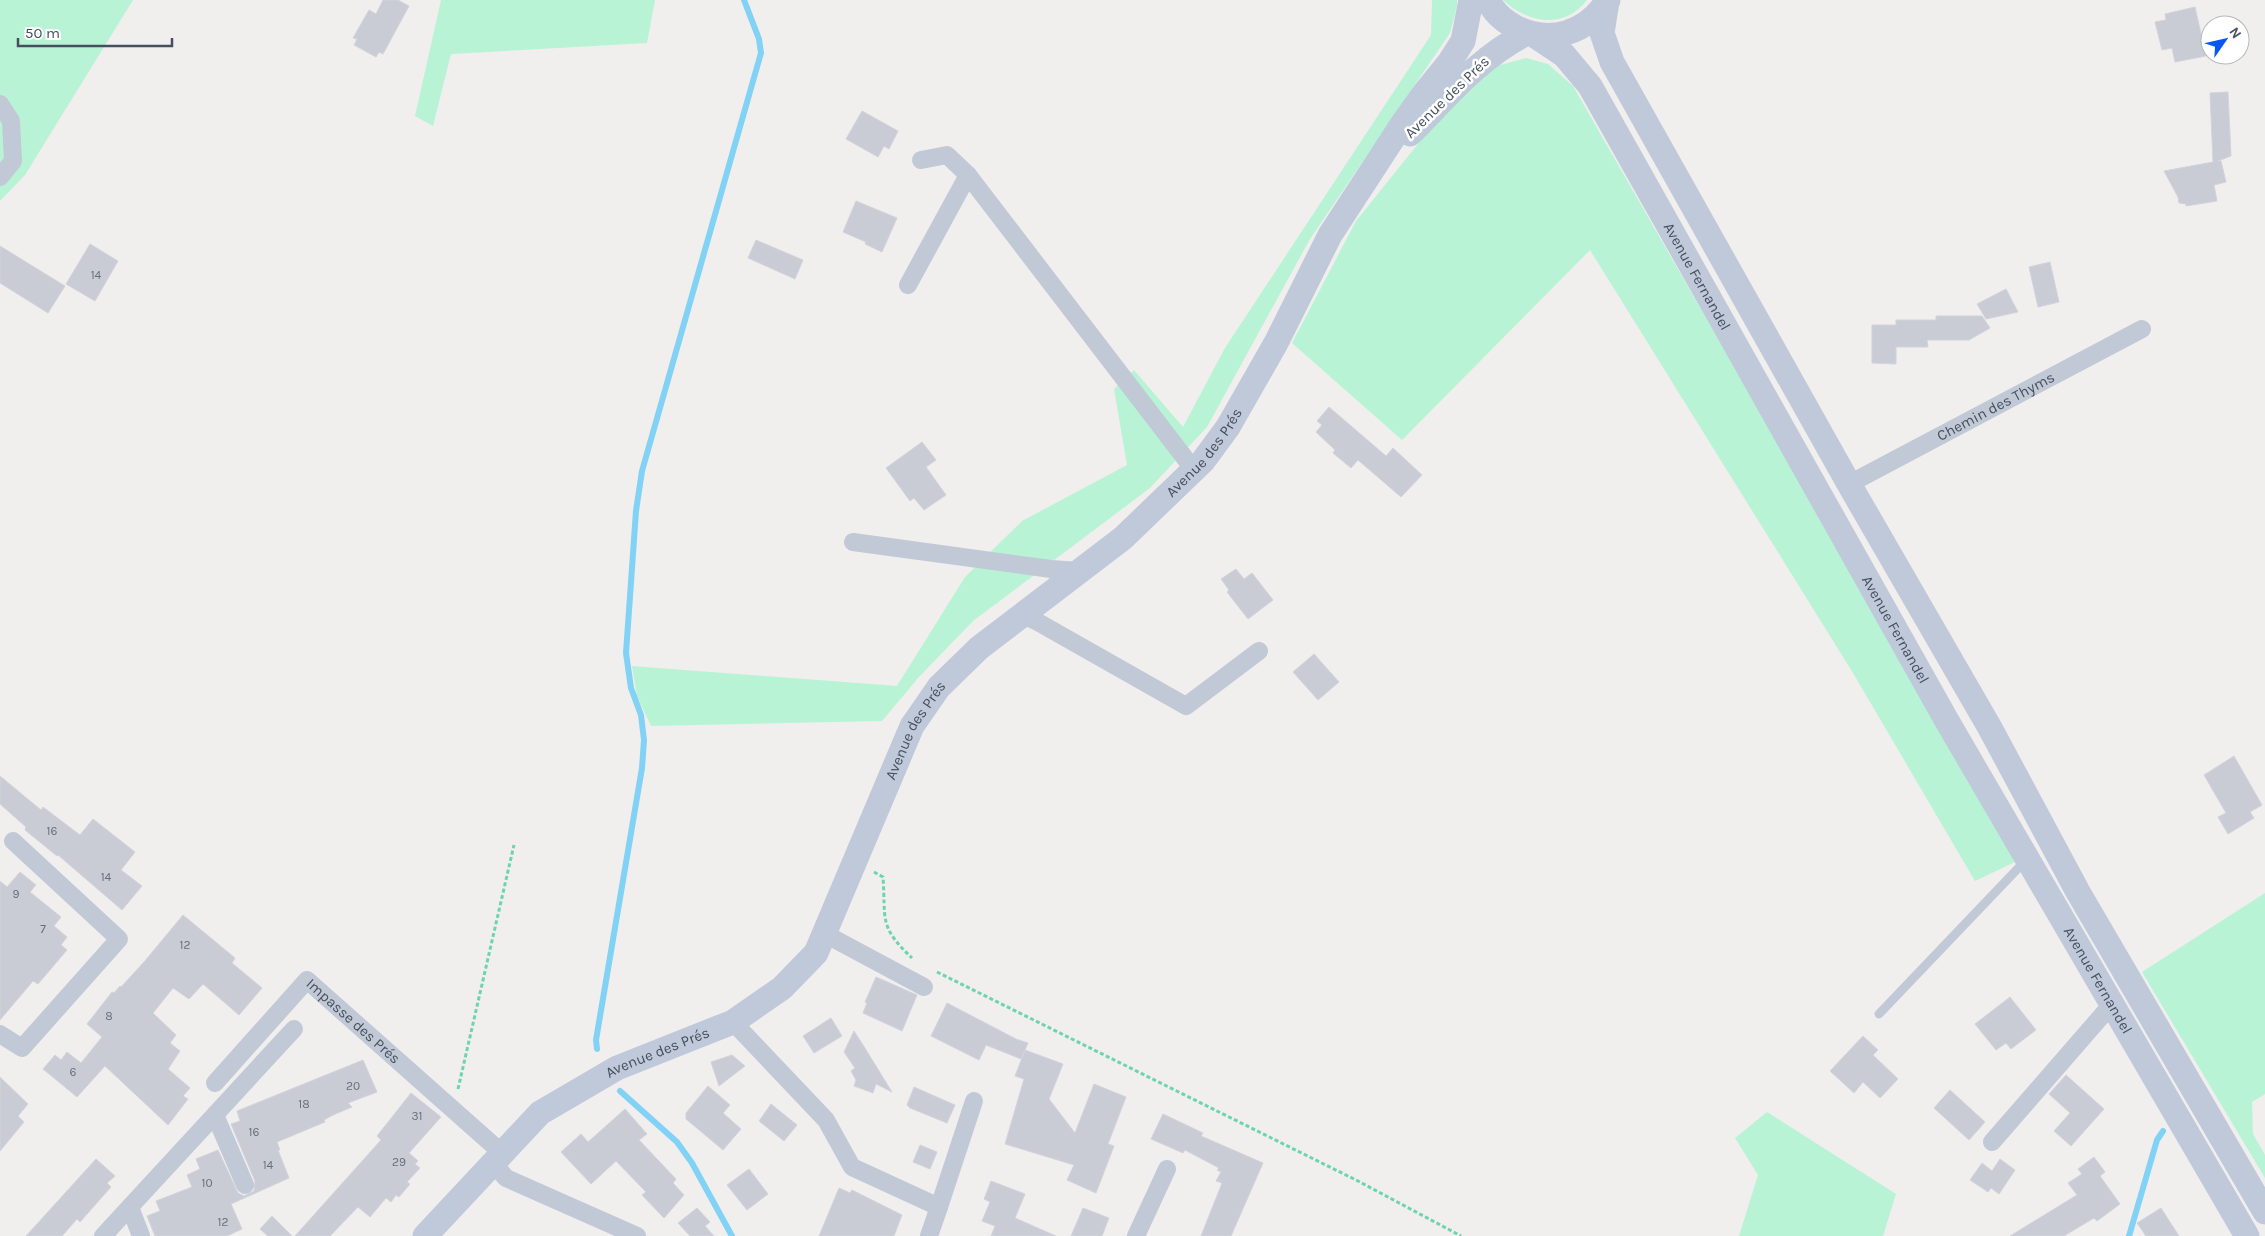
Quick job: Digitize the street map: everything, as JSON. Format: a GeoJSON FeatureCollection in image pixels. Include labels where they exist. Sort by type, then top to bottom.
{"type":"FeatureCollection","features":[{"type":"Feature","properties":{"kind":"main road","name":"Avenue des Prés"},"geometry":{"type":"LineString","coordinates":[[425,1236],[540,1113],[617,1068],[733,1022],[782,988],[816,954],[856,863],[912,726],[939,687],[979,648],[1123,538],[1203,462],[1228,427],[1276,343],[1330,235],[1423,95],[1449,63],[1463,41],[1472,0]]}},
{"type":"Feature","properties":{"kind":"main road","name":"Avenue Fernandel"},"geometry":{"type":"LineString","coordinates":[[1488,0],[1506,22],[1564,55],[1590,86],[1849,550],[2248,1236]]}},
{"type":"Feature","properties":{"kind":"main road","name":"Avenue Fernandel"},"geometry":{"type":"LineString","coordinates":[[1608,1],[1602,33],[1612,62],[1849,484],[1990,728],[2078,892],[2265,1212]]}},
{"type":"Feature","properties":{"kind":"main road"},"geometry":{"type":"LineString","coordinates":[[1530,34],[1556,36],[1576,30],[1594,18],[1608,1]]}},
{"type":"Feature","properties":{"kind":"main road","name":"Avenue des Prés"},"geometry":{"type":"LineString","coordinates":[[1373,169],[1482,61],[1503,45],[1530,34]]}},
{"type":"Feature","properties":{"kind":"street"},"geometry":{"type":"LineString","coordinates":[[0,104],[11,120],[13,161],[0,177]]}},
{"type":"Feature","properties":{"kind":"street"},"geometry":{"type":"LineString","coordinates":[[922,160],[947,155],[968,174],[1194,470]]}},
{"type":"Feature","properties":{"kind":"street"},"geometry":{"type":"LineString","coordinates":[[908,286],[968,174]]}},
{"type":"Feature","properties":{"kind":"street","name":"Chemin des Thyms"},"geometry":{"type":"LineString","coordinates":[[1849,484],[2142,329]]}},
{"type":"Feature","properties":{"kind":"street"},"geometry":{"type":"LineString","coordinates":[[852,542],[1079,572]]}},
{"type":"Feature","properties":{"kind":"street"},"geometry":{"type":"LineString","coordinates":[[1022,615],[1036,620],[1186,706],[1259,651]]}},
{"type":"Feature","properties":{"kind":"street"},"geometry":{"type":"LineString","coordinates":[[0,1034],[22,1048],[120,939],[13,841]]}},
{"type":"Feature","properties":{"kind":"street"},"geometry":{"type":"LineString","coordinates":[[825,934],[924,987]]}},
{"type":"Feature","properties":{"kind":"street","name":"Impasse des Prés"},"geometry":{"type":"LineString","coordinates":[[214,1082],[307,980],[453,1109],[497,1158],[506,1178],[637,1236]]}},
{"type":"Feature","properties":{"kind":"street"},"geometry":{"type":"LineString","coordinates":[[1992,1142],[2112,1004]]}},
{"type":"Feature","properties":{"kind":"street"},"geometry":{"type":"LineString","coordinates":[[733,1022],[826,1120],[852,1167],[938,1207]]}},
{"type":"Feature","properties":{"kind":"street"},"geometry":{"type":"LineString","coordinates":[[103,1236],[294,1029]]}},
{"type":"Feature","properties":{"kind":"street"},"geometry":{"type":"LineString","coordinates":[[929,1236],[974,1101]]}},
{"type":"Feature","properties":{"kind":"street"},"geometry":{"type":"LineString","coordinates":[[215,1115],[245,1185]]}},
{"type":"Feature","properties":{"kind":"street"},"geometry":{"type":"LineString","coordinates":[[1136,1236],[1167,1169]]}},
{"type":"Feature","properties":{"kind":"street"},"geometry":{"type":"LineString","coordinates":[[130,1207],[141,1236]]}},
{"type":"Feature","properties":{"kind":"lane"},"geometry":{"type":"LineString","coordinates":[[1879,1014],[2028,858]]}},
{"type":"Feature","properties":{"kind":"path"},"geometry":{"type":"LineString","coordinates":[[453,1109],[514,845]]}},
{"type":"Feature","properties":{"kind":"path"},"geometry":{"type":"LineString","coordinates":[[856,863],[883,877],[884,922],[894,941],[915,960]]}},
{"type":"Feature","properties":{"kind":"path"},"geometry":{"type":"LineString","coordinates":[[929,968],[1358,1180],[1461,1236]]}},
{"type":"Feature","properties":{"kind":"green space"},"geometry":{"type":"Polygon","coordinates":[[[0,0],[133,0],[25,175],[0,201],[0,0]]]}},
{"type":"Feature","properties":{"kind":"green space"},"geometry":{"type":"Polygon","coordinates":[[[441,0],[655,0],[647,43],[451,54],[433,126],[415,116],[441,0]]]}},
{"type":"Feature","properties":{"kind":"green space"},"geometry":{"type":"Polygon","coordinates":[[[1432,0],[1457,0],[1450,33],[1310,239],[1207,427],[1150,488],[973,621],[918,678],[882,721],[651,726],[637,696],[632,666],[897,686],[965,577],[1022,521],[1127,465],[1114,389],[1134,370],[1183,427],[1225,348],[1431,35],[1432,0]]]}},
{"type":"Feature","properties":{"kind":"green space"},"geometry":{"type":"Polygon","coordinates":[[[1503,0],[1587,0],[1578,10],[1568,16],[1546,20],[1523,14],[1503,0]]]}},
{"type":"Feature","properties":{"kind":"green space"},"geometry":{"type":"Polygon","coordinates":[[[1526,58],[1548,64],[1573,86],[2017,861],[1975,881],[1853,673],[1590,250],[1402,440],[1292,343],[1356,221],[1434,124],[1493,67],[1526,58]]]}},
{"type":"Feature","properties":{"kind":"green space"},"geometry":{"type":"Polygon","coordinates":[[[2265,893],[2265,1094],[2252,1102],[2253,1134],[2265,1155],[2265,1178],[2142,972],[2265,893]]]}},
{"type":"Feature","properties":{"kind":"green space"},"geometry":{"type":"Polygon","coordinates":[[[1767,1112],[1896,1194],[1883,1236],[1739,1236],[1758,1175],[1735,1138],[1767,1112]]]}},
{"type":"Feature","properties":{"kind":"building"},"geometry":{"type":"Polygon","coordinates":[[[383,0],[398,0],[409,6],[383,54],[379,52],[376,57],[354,45],[357,39],[353,38],[369,10],[376,14],[383,0]]]}},
{"type":"Feature","properties":{"kind":"building"},"geometry":{"type":"Polygon","coordinates":[[[2195,7],[2200,29],[2200,57],[2175,62],[2172,48],[2162,50],[2155,22],[2166,20],[2165,14],[2195,7]]]}},
{"type":"Feature","properties":{"kind":"building"},"geometry":{"type":"Polygon","coordinates":[[[2228,92],[2231,156],[2218,161],[2221,161],[2226,182],[2214,185],[2217,201],[2186,206],[2186,204],[2179,203],[2178,197],[2164,171],[2213,162],[2210,93],[2228,92]]]}},
{"type":"Feature","properties":{"kind":"building"},"geometry":{"type":"Polygon","coordinates":[[[862,111],[898,131],[889,149],[884,146],[878,157],[846,139],[862,111]]]}},
{"type":"Feature","properties":{"kind":"building"},"geometry":{"type":"Polygon","coordinates":[[[856,201],[897,218],[882,252],[865,244],[866,242],[843,232],[856,201]]]}},
{"type":"Feature","properties":{"kind":"building"},"geometry":{"type":"Polygon","coordinates":[[[756,240],[803,260],[795,279],[748,258],[756,240]]]}},
{"type":"Feature","properties":{"kind":"building"},"geometry":{"type":"Polygon","coordinates":[[[90,244],[118,261],[95,301],[66,284],[90,244]]]}},
{"type":"Feature","properties":{"kind":"building"},"geometry":{"type":"Polygon","coordinates":[[[0,246],[65,286],[48,313],[0,283],[0,246]]]}},
{"type":"Feature","properties":{"kind":"building"},"geometry":{"type":"Polygon","coordinates":[[[2050,262],[2059,302],[2038,307],[2029,267],[2050,262]]]}},
{"type":"Feature","properties":{"kind":"building"},"geometry":{"type":"Polygon","coordinates":[[[2006,289],[2018,312],[1986,319],[1977,304],[2006,289]]]}},
{"type":"Feature","properties":{"kind":"building"},"geometry":{"type":"Polygon","coordinates":[[[1936,316],[1982,316],[1990,328],[1969,340],[1927,340],[1928,347],[1896,347],[1896,364],[1872,363],[1872,325],[1896,325],[1896,320],[1936,320],[1936,316]]]}},
{"type":"Feature","properties":{"kind":"building"},"geometry":{"type":"Polygon","coordinates":[[[1329,407],[1386,456],[1393,448],[1422,475],[1401,497],[1358,460],[1351,468],[1333,453],[1335,450],[1316,432],[1322,425],[1317,421],[1329,407]]]}},
{"type":"Feature","properties":{"kind":"building"},"geometry":{"type":"Polygon","coordinates":[[[922,442],[936,460],[926,467],[946,495],[924,510],[914,498],[910,501],[886,468],[922,442]]]}},
{"type":"Feature","properties":{"kind":"building"},"geometry":{"type":"Polygon","coordinates":[[[1236,569],[1244,579],[1252,573],[1273,600],[1248,619],[1227,592],[1229,590],[1221,579],[1236,569]]]}},
{"type":"Feature","properties":{"kind":"building"},"geometry":{"type":"Polygon","coordinates":[[[1314,654],[1339,682],[1318,700],[1293,672],[1314,654]]]}},
{"type":"Feature","properties":{"kind":"building"},"geometry":{"type":"Polygon","coordinates":[[[2234,756],[2262,805],[2250,812],[2254,818],[2228,834],[2218,817],[2226,813],[2204,775],[2234,756]]]}},
{"type":"Feature","properties":{"kind":"building"},"geometry":{"type":"Polygon","coordinates":[[[0,776],[41,810],[43,807],[80,835],[93,819],[135,852],[121,870],[142,886],[122,910],[58,855],[25,830],[26,827],[0,804],[0,776]]]}},
{"type":"Feature","properties":{"kind":"building"},"geometry":{"type":"Polygon","coordinates":[[[20,872],[36,885],[30,892],[61,917],[54,926],[67,937],[61,945],[67,950],[38,984],[33,981],[0,1020],[0,881],[7,887],[20,872]]]}},
{"type":"Feature","properties":{"kind":"building"},"geometry":{"type":"Polygon","coordinates":[[[183,915],[235,958],[232,963],[262,988],[239,1015],[203,984],[189,999],[173,988],[153,1013],[176,1035],[170,1043],[180,1051],[168,1069],[190,1088],[183,1096],[188,1099],[168,1125],[105,1066],[77,1097],[43,1069],[55,1055],[61,1060],[67,1052],[81,1063],[102,1037],[87,1024],[112,992],[114,993],[121,987],[183,915]]]}},
{"type":"Feature","properties":{"kind":"building"},"geometry":{"type":"Polygon","coordinates":[[[876,977],[917,995],[902,1031],[863,1013],[867,1003],[865,1002],[876,977]]]}},
{"type":"Feature","properties":{"kind":"building"},"geometry":{"type":"Polygon","coordinates":[[[2010,997],[2036,1030],[2011,1049],[2006,1043],[1996,1050],[1975,1024],[2010,997]]]}},
{"type":"Feature","properties":{"kind":"building"},"geometry":{"type":"Polygon","coordinates":[[[947,1003],[1016,1039],[1028,1043],[1021,1059],[986,1045],[979,1060],[931,1036],[947,1003]]]}},
{"type":"Feature","properties":{"kind":"building"},"geometry":{"type":"Polygon","coordinates":[[[831,1018],[842,1036],[814,1053],[803,1036],[831,1018]]]}},
{"type":"Feature","properties":{"kind":"building"},"geometry":{"type":"Polygon","coordinates":[[[854,1031],[892,1092],[876,1084],[873,1093],[854,1086],[856,1080],[851,1071],[855,1068],[844,1052],[854,1031]]]}},
{"type":"Feature","properties":{"kind":"building"},"geometry":{"type":"Polygon","coordinates":[[[1863,1036],[1878,1050],[1873,1055],[1898,1079],[1880,1098],[1863,1082],[1854,1093],[1830,1071],[1863,1036]]]}},
{"type":"Feature","properties":{"kind":"building"},"geometry":{"type":"Polygon","coordinates":[[[1025,1050],[1063,1064],[1049,1099],[1075,1133],[1094,1084],[1126,1097],[1108,1144],[1114,1146],[1096,1193],[1067,1180],[1074,1165],[1005,1144],[1024,1079],[1015,1076],[1025,1050]]]}},
{"type":"Feature","properties":{"kind":"building"},"geometry":{"type":"Polygon","coordinates":[[[732,1055],[745,1066],[719,1086],[711,1062],[732,1055]]]}},
{"type":"Feature","properties":{"kind":"building"},"geometry":{"type":"Polygon","coordinates":[[[363,1060],[377,1092],[348,1103],[352,1107],[324,1120],[325,1122],[277,1142],[280,1150],[278,1150],[289,1178],[231,1204],[242,1229],[227,1236],[155,1236],[147,1216],[160,1211],[156,1201],[192,1187],[187,1175],[200,1169],[196,1159],[218,1150],[238,1193],[244,1196],[254,1191],[255,1181],[231,1124],[240,1121],[237,1111],[363,1060]]]}},
{"type":"Feature","properties":{"kind":"building"},"geometry":{"type":"Polygon","coordinates":[[[2066,1075],[2104,1109],[2071,1146],[2054,1131],[2070,1113],[2049,1094],[2066,1075]]]}},
{"type":"Feature","properties":{"kind":"building"},"geometry":{"type":"Polygon","coordinates":[[[0,1077],[28,1104],[18,1116],[24,1122],[0,1151],[0,1077]]]}},
{"type":"Feature","properties":{"kind":"building"},"geometry":{"type":"Polygon","coordinates":[[[708,1086],[730,1105],[723,1113],[741,1129],[723,1150],[686,1119],[686,1113],[708,1086]]]}},
{"type":"Feature","properties":{"kind":"building"},"geometry":{"type":"Polygon","coordinates":[[[914,1087],[955,1105],[947,1123],[910,1108],[907,1105],[914,1087]]]}},
{"type":"Feature","properties":{"kind":"building"},"geometry":{"type":"Polygon","coordinates":[[[1950,1090],[1985,1122],[1969,1140],[1934,1108],[1950,1090]]]}},
{"type":"Feature","properties":{"kind":"building"},"geometry":{"type":"Polygon","coordinates":[[[411,1093],[441,1117],[409,1153],[418,1161],[415,1164],[420,1168],[407,1182],[410,1184],[399,1197],[396,1195],[391,1202],[386,1198],[370,1217],[358,1207],[330,1236],[295,1236],[381,1140],[377,1136],[411,1093]]]}},
{"type":"Feature","properties":{"kind":"building"},"geometry":{"type":"Polygon","coordinates":[[[771,1104],[797,1125],[784,1141],[759,1121],[771,1104]]]}},
{"type":"Feature","properties":{"kind":"building"},"geometry":{"type":"Polygon","coordinates":[[[625,1109],[647,1134],[639,1140],[676,1179],[673,1183],[684,1195],[664,1218],[642,1195],[646,1192],[616,1161],[591,1184],[561,1152],[581,1134],[588,1142],[625,1109]]]}},
{"type":"Feature","properties":{"kind":"building"},"geometry":{"type":"Polygon","coordinates":[[[1163,1114],[1203,1133],[1201,1136],[1263,1163],[1231,1236],[1201,1236],[1222,1183],[1216,1181],[1221,1172],[1217,1170],[1219,1168],[1185,1150],[1183,1153],[1151,1139],[1163,1114]]]}},
{"type":"Feature","properties":{"kind":"building"},"geometry":{"type":"Polygon","coordinates":[[[920,1145],[937,1152],[930,1169],[913,1162],[920,1145]]]}},
{"type":"Feature","properties":{"kind":"building"},"geometry":{"type":"Polygon","coordinates":[[[2094,1157],[2105,1172],[2100,1176],[2120,1204],[2097,1221],[2094,1218],[2064,1236],[2010,1236],[2077,1195],[2068,1183],[2082,1174],[2078,1169],[2094,1157]]]}},
{"type":"Feature","properties":{"kind":"building"},"geometry":{"type":"Polygon","coordinates":[[[96,1159],[115,1176],[107,1183],[111,1187],[80,1222],[77,1219],[62,1236],[26,1236],[96,1159]]]}},
{"type":"Feature","properties":{"kind":"building"},"geometry":{"type":"Polygon","coordinates":[[[2000,1159],[2015,1170],[1999,1194],[1991,1188],[1988,1192],[1970,1180],[1982,1163],[1992,1171],[2000,1159]]]}},
{"type":"Feature","properties":{"kind":"building"},"geometry":{"type":"Polygon","coordinates":[[[749,1169],[768,1194],[747,1210],[727,1185],[749,1169]]]}},
{"type":"Feature","properties":{"kind":"building"},"geometry":{"type":"Polygon","coordinates":[[[991,1181],[1025,1194],[1015,1218],[1056,1236],[991,1236],[995,1226],[982,1221],[990,1202],[984,1199],[991,1181]]]}},
{"type":"Feature","properties":{"kind":"building"},"geometry":{"type":"Polygon","coordinates":[[[839,1188],[850,1193],[852,1190],[902,1215],[894,1236],[819,1236],[839,1188]]]}},
{"type":"Feature","properties":{"kind":"building"},"geometry":{"type":"Polygon","coordinates":[[[697,1208],[710,1222],[705,1226],[714,1236],[690,1236],[678,1223],[697,1208]]]}},
{"type":"Feature","properties":{"kind":"building"},"geometry":{"type":"Polygon","coordinates":[[[1083,1208],[1109,1218],[1102,1236],[1071,1236],[1083,1208]]]}},
{"type":"Feature","properties":{"kind":"building"},"geometry":{"type":"Polygon","coordinates":[[[2161,1208],[2179,1236],[2146,1236],[2137,1223],[2161,1208]]]}},
{"type":"Feature","properties":{"kind":"building"},"geometry":{"type":"Polygon","coordinates":[[[272,1216],[292,1236],[268,1236],[260,1229],[272,1216]]]}},
{"type":"Feature","properties":{"kind":"waterway"},"geometry":{"type":"LineString","coordinates":[[597,1049],[596,1040],[642,768],[644,740],[641,715],[631,688],[626,653],[636,511],[642,471],[761,53],[759,39],[744,0]]}},
{"type":"Feature","properties":{"kind":"waterway"},"geometry":{"type":"LineString","coordinates":[[620,1091],[677,1142],[692,1163],[732,1236]]}},
{"type":"Feature","properties":{"kind":"waterway"},"geometry":{"type":"LineString","coordinates":[[2129,1236],[2157,1140],[2163,1131]]}}]}
